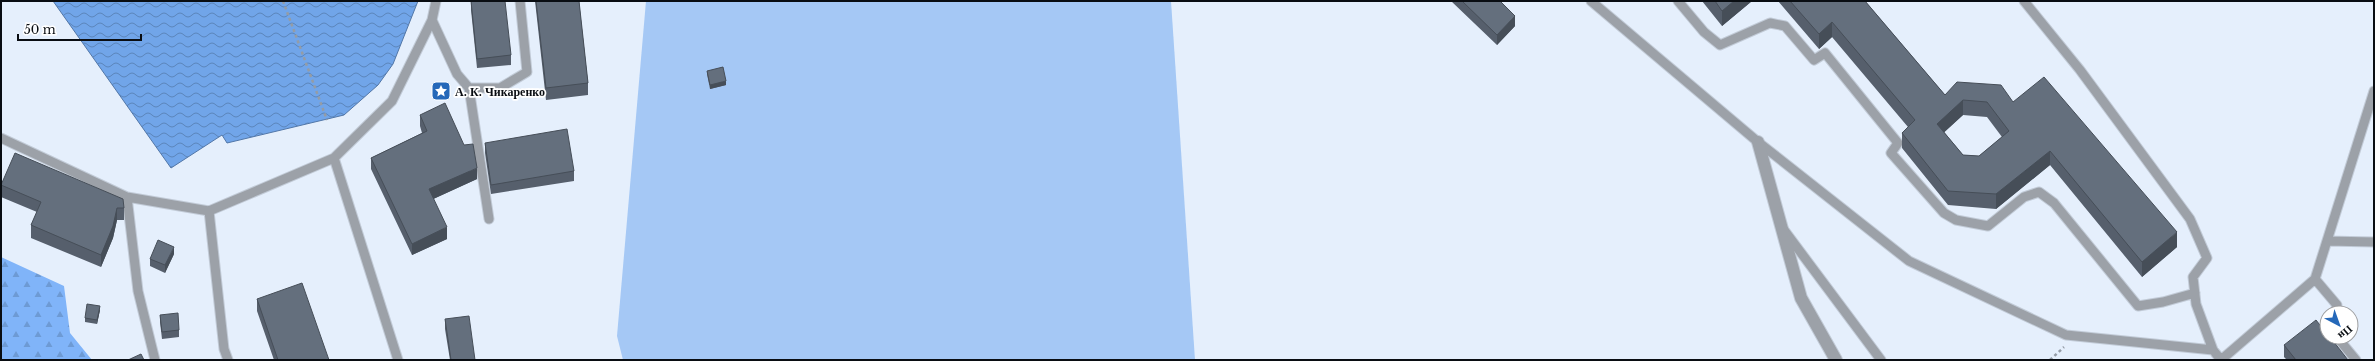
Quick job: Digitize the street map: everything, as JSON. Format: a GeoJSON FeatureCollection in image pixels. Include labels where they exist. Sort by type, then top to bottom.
{"type":"FeatureCollection","features":[{"type":"Feature","properties":{"kind":"street"},"geometry":{"type":"LineString","coordinates":[[1758,142],[1801,298],[1836,360]]}},
{"type":"Feature","properties":{"kind":"lane"},"geometry":{"type":"LineString","coordinates":[[1,138],[127,197],[208,211],[334,158],[392,101],[432,20],[436,1]]}},
{"type":"Feature","properties":{"kind":"lane"},"geometry":{"type":"LineString","coordinates":[[469,88],[500,88],[527,72],[520,1]]}},
{"type":"Feature","properties":{"kind":"lane"},"geometry":{"type":"LineString","coordinates":[[1591,1],[1758,142],[1909,261],[2070,336],[2213,350]]}},
{"type":"Feature","properties":{"kind":"lane"},"geometry":{"type":"LineString","coordinates":[[1678,1],[1704,32],[1720,45],[1770,23],[1785,26],[1814,60],[1825,53],[1898,143],[1891,153],[1944,213],[1956,220],[1988,226],[2024,197],[2039,192],[2054,203],[2138,306],[2163,302],[2195,293]]}},
{"type":"Feature","properties":{"kind":"lane"},"geometry":{"type":"LineString","coordinates":[[2024,1],[2080,70],[2190,219],[2207,258],[2193,277],[2196,304],[2213,350],[2221,360],[2315,279],[2374,91]]}},
{"type":"Feature","properties":{"kind":"lane"},"geometry":{"type":"LineString","coordinates":[[432,20],[457,74],[469,88],[489,219]]}},
{"type":"Feature","properties":{"kind":"lane"},"geometry":{"type":"LineString","coordinates":[[334,158],[398,360]]}},
{"type":"Feature","properties":{"kind":"lane"},"geometry":{"type":"LineString","coordinates":[[127,197],[138,291],[155,360]]}},
{"type":"Feature","properties":{"kind":"lane"},"geometry":{"type":"LineString","coordinates":[[208,211],[224,349],[228,360]]}},
{"type":"Feature","properties":{"kind":"lane"},"geometry":{"type":"LineString","coordinates":[[1783,229],[1881,360]]}},
{"type":"Feature","properties":{"kind":"lane"},"geometry":{"type":"LineString","coordinates":[[2327,241],[2374,242]]}},
{"type":"Feature","properties":{"kind":"lane"},"geometry":{"type":"LineString","coordinates":[[2315,279],[2336,305]]}},
{"type":"Feature","properties":{"kind":"lane"},"geometry":{"type":"LineString","coordinates":[[2344,345],[2356,360]]}},
{"type":"Feature","properties":{"kind":"path"},"geometry":{"type":"LineString","coordinates":[[284,1],[327,120]]}},
{"type":"Feature","properties":{"kind":"path"},"geometry":{"type":"LineString","coordinates":[[2050,360],[2063,350],[2070,336]]}},
{"type":"Feature","properties":{"kind":"shaded area"},"geometry":{"type":"Polygon","coordinates":[[[646,1],[1171,1],[1195,360],[623,360],[617,336],[646,1]]]}},
{"type":"Feature","properties":{"kind":"green space"},"geometry":{"type":"Polygon","coordinates":[[[1,257],[64,286],[70,333],[92,360],[1,360],[1,257]]]}},
{"type":"Feature","properties":{"kind":"water"},"geometry":{"type":"Polygon","coordinates":[[[53,1],[418,1],[393,64],[378,85],[344,115],[227,143],[222,135],[171,168],[53,1]]]}},
{"type":"Feature","properties":{"kind":"building"},"geometry":{"type":"Polygon","coordinates":[[[471,1],[505,1],[511,55],[477,59],[471,1]]]}},
{"type":"Feature","properties":{"kind":"building"},"geometry":{"type":"Polygon","coordinates":[[[536,1],[579,1],[588,83],[546,88],[536,1]]]}},
{"type":"Feature","properties":{"kind":"building"},"geometry":{"type":"Polygon","coordinates":[[[1462,1],[1500,1],[1515,16],[1497,35],[1462,1]]]}},
{"type":"Feature","properties":{"kind":"building"},"geometry":{"type":"Polygon","coordinates":[[[1715,1],[1734,1],[1722,11],[1715,1]]]}},
{"type":"Feature","properties":{"kind":"building"},"geometry":{"type":"Polygon","coordinates":[[[1790,1],[1865,1],[1945,95],[1957,82],[2001,85],[2013,102],[2044,77],[2177,232],[2142,262],[2050,151],[1996,194],[1948,191],[1902,133],[1915,120],[1832,22],[1819,34],[1790,1]],[[1963,100],[1937,124],[1963,155],[1979,156],[2009,131],[1987,102],[1963,100]]]}},
{"type":"Feature","properties":{"kind":"building"},"geometry":{"type":"Polygon","coordinates":[[[723,67],[726,81],[710,85],[707,71],[723,67]]]}},
{"type":"Feature","properties":{"kind":"building"},"geometry":{"type":"Polygon","coordinates":[[[445,103],[464,145],[473,144],[477,168],[429,189],[447,227],[412,244],[371,158],[427,131],[420,115],[445,103]]]}},
{"type":"Feature","properties":{"kind":"building"},"geometry":{"type":"Polygon","coordinates":[[[567,129],[574,171],[491,185],[485,143],[567,129]]]}},
{"type":"Feature","properties":{"kind":"building"},"geometry":{"type":"Polygon","coordinates":[[[15,153],[123,199],[124,208],[117,208],[113,226],[101,255],[31,225],[41,202],[1,185],[15,153]]]}},
{"type":"Feature","properties":{"kind":"building"},"geometry":{"type":"Polygon","coordinates":[[[158,240],[174,247],[165,265],[150,259],[158,240]]]}},
{"type":"Feature","properties":{"kind":"building"},"geometry":{"type":"Polygon","coordinates":[[[302,283],[329,360],[278,360],[257,299],[302,283]]]}},
{"type":"Feature","properties":{"kind":"building"},"geometry":{"type":"Polygon","coordinates":[[[87,304],[100,306],[97,320],[85,318],[87,304]]]}},
{"type":"Feature","properties":{"kind":"building"},"geometry":{"type":"Polygon","coordinates":[[[178,313],[179,330],[162,332],[160,315],[178,313]]]}},
{"type":"Feature","properties":{"kind":"building"},"geometry":{"type":"Polygon","coordinates":[[[469,316],[475,360],[451,360],[445,319],[469,316]]]}},
{"type":"Feature","properties":{"kind":"building"},"geometry":{"type":"Polygon","coordinates":[[[2316,320],[2319,324],[2319,345],[2336,345],[2348,360],[2296,360],[2284,345],[2316,320]]]}},
{"type":"Feature","properties":{"kind":"building"},"geometry":{"type":"Polygon","coordinates":[[[141,354],[144,360],[128,360],[141,354]]]}},
{"type":"Feature","properties":{"kind":"place","name":"А. К. Чикаренко"},"geometry":{"type":"Point","coordinates":[441,91]}}]}
